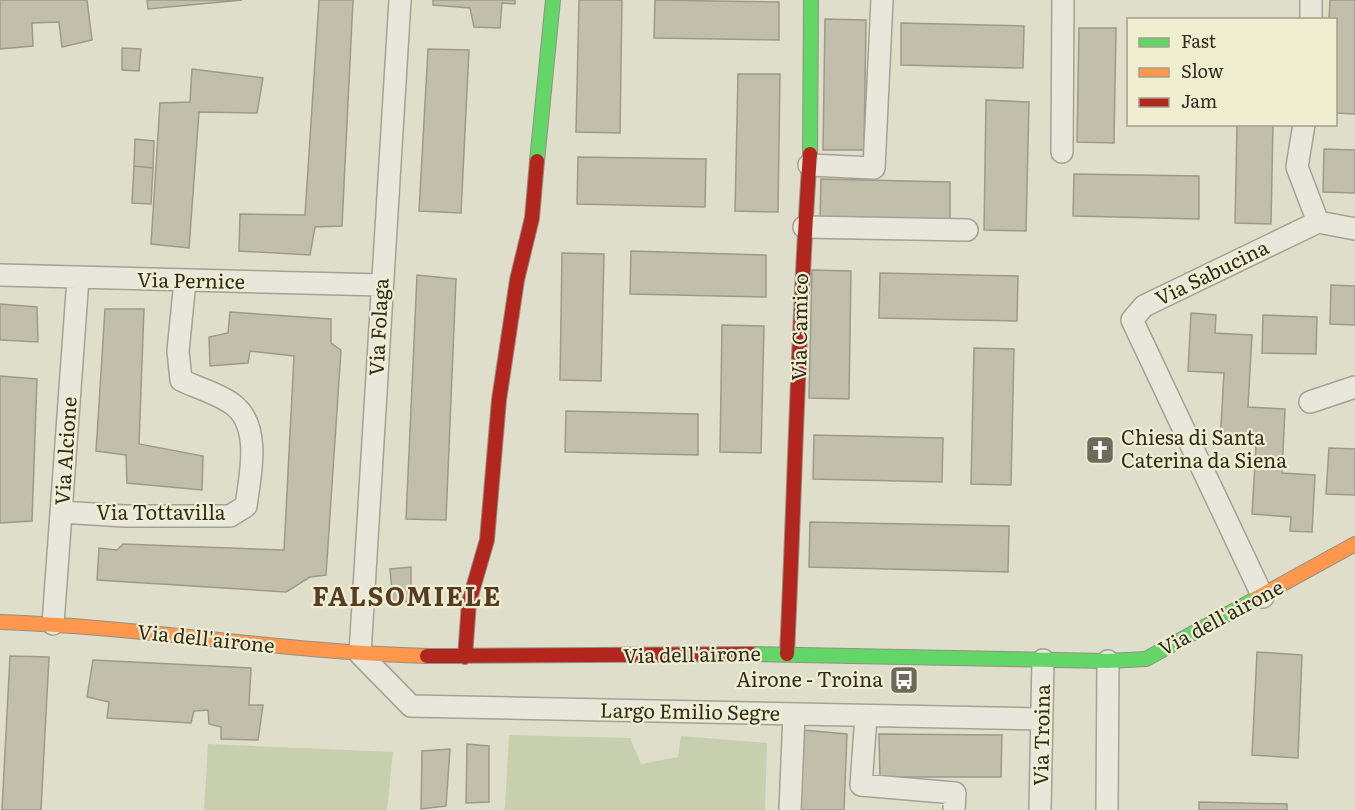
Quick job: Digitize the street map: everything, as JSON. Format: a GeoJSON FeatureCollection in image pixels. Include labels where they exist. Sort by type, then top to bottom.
{"type":"FeatureCollection","features":[{"type":"Feature","properties":{"kind":"street","name":"Via Folaga"},"geometry":{"type":"LineString","coordinates":[[360,654],[400,0]]}},
{"type":"Feature","properties":{"kind":"street"},"geometry":{"type":"LineString","coordinates":[[465,657],[469,602],[487,540],[499,400],[513,302],[532,218],[553,0]]}},
{"type":"Feature","properties":{"kind":"street","name":"Via Camico"},"geometry":{"type":"LineString","coordinates":[[787,654],[798,414],[799,307],[809,165],[811,0]]}},
{"type":"Feature","properties":{"kind":"street"},"geometry":{"type":"LineString","coordinates":[[809,165],[874,168],[882,0]]}},
{"type":"Feature","properties":{"kind":"street"},"geometry":{"type":"LineString","coordinates":[[1062,152],[1063,0]]}},
{"type":"Feature","properties":{"kind":"street"},"geometry":{"type":"LineString","coordinates":[[1311,0],[1311,18]]}},
{"type":"Feature","properties":{"kind":"street"},"geometry":{"type":"LineString","coordinates":[[1304,126],[1297,167],[1318,222],[1355,229]]}},
{"type":"Feature","properties":{"kind":"street","name":"Via Sabucina"},"geometry":{"type":"LineString","coordinates":[[1263,597],[1132,320],[1144,306],[1318,222]]}},
{"type":"Feature","properties":{"kind":"street"},"geometry":{"type":"LineString","coordinates":[[804,227],[967,230]]}},
{"type":"Feature","properties":{"kind":"street","name":"Via Pernice"},"geometry":{"type":"LineString","coordinates":[[0,275],[381,285]]}},
{"type":"Feature","properties":{"kind":"street","name":"Via Alcione"},"geometry":{"type":"LineString","coordinates":[[53,624],[78,278]]}},
{"type":"Feature","properties":{"kind":"street","name":"Via Tottavilla"},"geometry":{"type":"LineString","coordinates":[[62,512],[124,516],[230,516],[246,506],[251,468],[249,422],[235,406],[181,380],[178,351],[185,281]]}},
{"type":"Feature","properties":{"kind":"street"},"geometry":{"type":"LineString","coordinates":[[1310,402],[1355,387]]}},
{"type":"Feature","properties":{"kind":"street","name":"Via dell'airone"},"geometry":{"type":"LineString","coordinates":[[0,622],[53,624],[360,654],[465,657],[787,654],[1108,661],[1146,659],[1263,597],[1355,544]]}},
{"type":"Feature","properties":{"kind":"street","name":"Largo Emilio Segre"},"geometry":{"type":"LineString","coordinates":[[360,654],[411,706],[1042,719]]}},
{"type":"Feature","properties":{"kind":"street","name":"Via Troina"},"geometry":{"type":"LineString","coordinates":[[1040,810],[1043,660]]}},
{"type":"Feature","properties":{"kind":"street"},"geometry":{"type":"LineString","coordinates":[[1107,810],[1108,661]]}},
{"type":"Feature","properties":{"kind":"street"},"geometry":{"type":"LineString","coordinates":[[789,810],[794,714]]}},
{"type":"Feature","properties":{"kind":"street"},"geometry":{"type":"LineString","coordinates":[[866,716],[861,785],[955,793],[954,810]]}},
{"type":"Feature","properties":{"kind":"green space"},"geometry":{"type":"Polygon","coordinates":[[[509,735],[630,738],[641,764],[678,757],[681,736],[767,743],[765,810],[501,810],[505,809],[509,735]]]}},
{"type":"Feature","properties":{"kind":"green space"},"geometry":{"type":"Polygon","coordinates":[[[208,744],[393,752],[387,810],[204,810],[208,744]]]}},
{"type":"Feature","properties":{"kind":"building"},"geometry":{"type":"Polygon","coordinates":[[[0,0],[87,0],[92,40],[62,47],[59,22],[32,23],[33,46],[0,49],[0,0]]]}},
{"type":"Feature","properties":{"kind":"building"},"geometry":{"type":"Polygon","coordinates":[[[147,0],[242,0],[148,9],[147,0]]]}},
{"type":"Feature","properties":{"kind":"building"},"geometry":{"type":"Polygon","coordinates":[[[319,0],[353,0],[342,226],[315,227],[310,255],[239,251],[240,214],[305,215],[319,0]]]}},
{"type":"Feature","properties":{"kind":"building"},"geometry":{"type":"Polygon","coordinates":[[[433,0],[515,0],[515,4],[502,3],[500,28],[474,27],[470,8],[433,5],[433,0]]]}},
{"type":"Feature","properties":{"kind":"building"},"geometry":{"type":"Polygon","coordinates":[[[579,0],[622,0],[620,133],[576,132],[579,0]]]}},
{"type":"Feature","properties":{"kind":"building"},"geometry":{"type":"Polygon","coordinates":[[[655,0],[779,2],[779,40],[654,38],[655,0]]]}},
{"type":"Feature","properties":{"kind":"building"},"geometry":{"type":"Polygon","coordinates":[[[1330,0],[1355,0],[1355,114],[1337,113],[1337,18],[1329,18],[1330,0]]]}},
{"type":"Feature","properties":{"kind":"building"},"geometry":{"type":"Polygon","coordinates":[[[825,19],[866,20],[864,150],[823,150],[825,19]]]}},
{"type":"Feature","properties":{"kind":"building"},"geometry":{"type":"Polygon","coordinates":[[[901,23],[1024,26],[1023,68],[901,65],[901,23]]]}},
{"type":"Feature","properties":{"kind":"building"},"geometry":{"type":"Polygon","coordinates":[[[1079,28],[1116,28],[1114,143],[1077,142],[1079,28]]]}},
{"type":"Feature","properties":{"kind":"building"},"geometry":{"type":"Polygon","coordinates":[[[122,48],[141,49],[139,71],[122,70],[122,48]]]}},
{"type":"Feature","properties":{"kind":"building"},"geometry":{"type":"Polygon","coordinates":[[[428,49],[469,50],[461,213],[419,211],[428,49]]]}},
{"type":"Feature","properties":{"kind":"building"},"geometry":{"type":"Polygon","coordinates":[[[192,69],[263,78],[257,113],[199,112],[189,248],[151,244],[160,103],[190,102],[192,69]]]}},
{"type":"Feature","properties":{"kind":"building"},"geometry":{"type":"Polygon","coordinates":[[[738,74],[780,74],[778,212],[735,211],[738,74]]]}},
{"type":"Feature","properties":{"kind":"building"},"geometry":{"type":"Polygon","coordinates":[[[986,100],[1029,102],[1026,231],[984,230],[986,100]]]}},
{"type":"Feature","properties":{"kind":"building"},"geometry":{"type":"Polygon","coordinates":[[[1237,126],[1273,126],[1271,224],[1235,223],[1237,126]]]}},
{"type":"Feature","properties":{"kind":"building"},"geometry":{"type":"Polygon","coordinates":[[[135,139],[154,141],[153,168],[134,166],[135,139]]]}},
{"type":"Feature","properties":{"kind":"building"},"geometry":{"type":"Polygon","coordinates":[[[1324,149],[1355,150],[1355,193],[1323,192],[1324,149]]]}},
{"type":"Feature","properties":{"kind":"building"},"geometry":{"type":"Polygon","coordinates":[[[578,157],[706,159],[705,207],[577,204],[578,157]]]}},
{"type":"Feature","properties":{"kind":"building"},"geometry":{"type":"Polygon","coordinates":[[[134,166],[153,168],[151,204],[132,203],[134,166]]]}},
{"type":"Feature","properties":{"kind":"building"},"geometry":{"type":"Polygon","coordinates":[[[1074,174],[1199,176],[1199,219],[1073,216],[1074,174]]]}},
{"type":"Feature","properties":{"kind":"building"},"geometry":{"type":"Polygon","coordinates":[[[821,179],[950,182],[950,225],[820,222],[821,179]]]}},
{"type":"Feature","properties":{"kind":"building"},"geometry":{"type":"Polygon","coordinates":[[[631,251],[766,255],[766,297],[630,294],[631,251]]]}},
{"type":"Feature","properties":{"kind":"building"},"geometry":{"type":"Polygon","coordinates":[[[562,253],[604,254],[601,381],[560,380],[562,253]]]}},
{"type":"Feature","properties":{"kind":"building"},"geometry":{"type":"Polygon","coordinates":[[[812,270],[851,271],[849,399],[809,398],[812,270]]]}},
{"type":"Feature","properties":{"kind":"building"},"geometry":{"type":"Polygon","coordinates":[[[880,273],[1018,276],[1017,321],[879,318],[880,273]]]}},
{"type":"Feature","properties":{"kind":"building"},"geometry":{"type":"Polygon","coordinates":[[[417,275],[456,279],[446,520],[406,519],[417,275]]]}},
{"type":"Feature","properties":{"kind":"building"},"geometry":{"type":"Polygon","coordinates":[[[1331,285],[1355,286],[1355,325],[1330,324],[1331,285]]]}},
{"type":"Feature","properties":{"kind":"building"},"geometry":{"type":"Polygon","coordinates":[[[0,304],[37,307],[38,342],[0,340],[0,304]]]}},
{"type":"Feature","properties":{"kind":"building"},"geometry":{"type":"Polygon","coordinates":[[[105,309],[144,309],[139,444],[203,456],[202,490],[127,483],[126,455],[96,451],[105,309]]]}},
{"type":"Feature","properties":{"kind":"building"},"geometry":{"type":"Polygon","coordinates":[[[230,312],[331,319],[331,343],[341,350],[326,575],[310,577],[286,592],[97,580],[99,548],[117,550],[123,544],[284,550],[294,356],[250,351],[248,363],[210,366],[209,337],[228,333],[230,312]]]}},
{"type":"Feature","properties":{"kind":"building"},"geometry":{"type":"Polygon","coordinates":[[[1191,313],[1216,315],[1215,333],[1252,335],[1248,407],[1285,409],[1282,473],[1315,475],[1312,532],[1290,531],[1291,517],[1252,514],[1256,446],[1220,443],[1224,373],[1188,371],[1191,313]]]}},
{"type":"Feature","properties":{"kind":"building"},"geometry":{"type":"Polygon","coordinates":[[[1263,315],[1317,317],[1316,354],[1262,353],[1263,315]]]}},
{"type":"Feature","properties":{"kind":"building"},"geometry":{"type":"Polygon","coordinates":[[[722,325],[764,326],[761,453],[720,452],[722,325]]]}},
{"type":"Feature","properties":{"kind":"building"},"geometry":{"type":"Polygon","coordinates":[[[974,348],[1014,349],[1011,485],[971,484],[974,348]]]}},
{"type":"Feature","properties":{"kind":"building"},"geometry":{"type":"Polygon","coordinates":[[[0,376],[37,379],[32,521],[0,523],[0,376]]]}},
{"type":"Feature","properties":{"kind":"building"},"geometry":{"type":"Polygon","coordinates":[[[566,411],[698,414],[698,455],[565,452],[566,411]]]}},
{"type":"Feature","properties":{"kind":"building"},"geometry":{"type":"Polygon","coordinates":[[[814,435],[943,438],[942,482],[813,479],[814,435]]]}},
{"type":"Feature","properties":{"kind":"building"},"geometry":{"type":"Polygon","coordinates":[[[1329,448],[1355,449],[1355,495],[1326,494],[1329,448]]]}},
{"type":"Feature","properties":{"kind":"building"},"geometry":{"type":"Polygon","coordinates":[[[810,522],[1009,526],[1008,572],[809,567],[810,522]]]}},
{"type":"Feature","properties":{"kind":"building"},"geometry":{"type":"Polygon","coordinates":[[[411,567],[411,601],[393,603],[390,569],[411,567]]]}},
{"type":"Feature","properties":{"kind":"building"},"geometry":{"type":"Polygon","coordinates":[[[1257,652],[1302,655],[1298,758],[1252,755],[1257,652]]]}},
{"type":"Feature","properties":{"kind":"building"},"geometry":{"type":"Polygon","coordinates":[[[10,656],[49,657],[41,810],[2,810],[10,656]]]}},
{"type":"Feature","properties":{"kind":"building"},"geometry":{"type":"Polygon","coordinates":[[[93,660],[251,668],[249,705],[263,705],[258,740],[221,739],[221,727],[209,724],[208,710],[194,711],[191,723],[107,718],[109,702],[87,697],[93,660]]]}},
{"type":"Feature","properties":{"kind":"building"},"geometry":{"type":"Polygon","coordinates":[[[803,730],[847,734],[844,810],[801,810],[803,730]]]}},
{"type":"Feature","properties":{"kind":"building"},"geometry":{"type":"Polygon","coordinates":[[[879,734],[1002,735],[1001,777],[880,777],[879,734]]]}},
{"type":"Feature","properties":{"kind":"building"},"geometry":{"type":"Polygon","coordinates":[[[467,744],[489,746],[489,802],[466,803],[467,744]]]}},
{"type":"Feature","properties":{"kind":"building"},"geometry":{"type":"Polygon","coordinates":[[[450,749],[446,806],[421,809],[422,751],[450,749]]]}},
{"type":"Feature","properties":{"kind":"building"},"geometry":{"type":"Polygon","coordinates":[[[1199,802],[1287,804],[1287,810],[1199,810],[1199,802]]]}},
{"type":"Feature","properties":{"kind":"traffic: fast"},"geometry":{"type":"LineString","coordinates":[[537,161],[553,0]]}},
{"type":"Feature","properties":{"kind":"traffic: fast"},"geometry":{"type":"LineString","coordinates":[[810,154],[811,0]]}},
{"type":"Feature","properties":{"kind":"traffic: fast"},"geometry":{"type":"LineString","coordinates":[[752,654],[1108,661],[1146,659],[1257,598]]}},
{"type":"Feature","properties":{"kind":"traffic: slow"},"geometry":{"type":"LineString","coordinates":[[1257,598],[1355,544]]}},
{"type":"Feature","properties":{"kind":"traffic: slow"},"geometry":{"type":"LineString","coordinates":[[0,622],[107,629],[320,650],[427,656]]}},
{"type":"Feature","properties":{"kind":"traffic: jam"},"geometry":{"type":"LineString","coordinates":[[787,654],[810,154]]}},
{"type":"Feature","properties":{"kind":"traffic: jam"},"geometry":{"type":"LineString","coordinates":[[465,657],[469,602],[487,540],[499,400],[517,280],[532,218],[537,161]]}},
{"type":"Feature","properties":{"kind":"traffic: jam"},"geometry":{"type":"LineString","coordinates":[[427,656],[752,654]]}},
{"type":"Feature","properties":{"kind":"place","name":"Chiesa di Santa Caterina da Siena"},"geometry":{"type":"Point","coordinates":[1100,450]}},
{"type":"Feature","properties":{"kind":"place","name":"Airone - Troina"},"geometry":{"type":"Point","coordinates":[904,680]}},
{"type":"Feature","properties":{"kind":"district","name":"FALSOMIELE"},"geometry":{"type":"Point","coordinates":[407,597]}}]}
